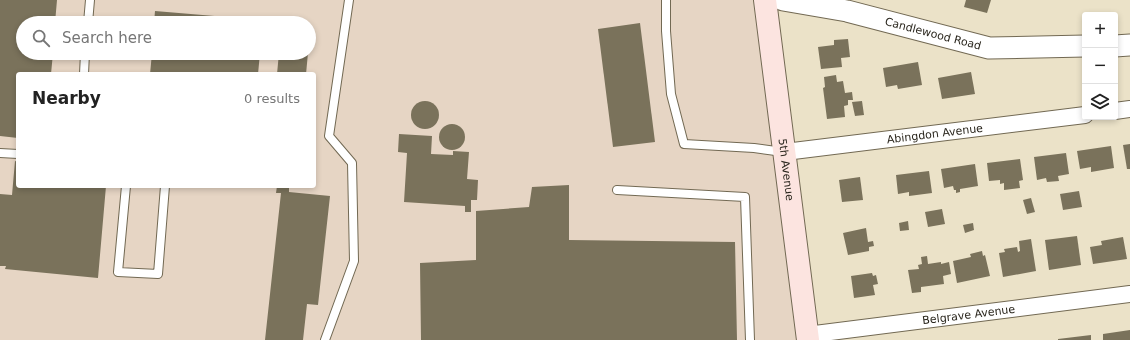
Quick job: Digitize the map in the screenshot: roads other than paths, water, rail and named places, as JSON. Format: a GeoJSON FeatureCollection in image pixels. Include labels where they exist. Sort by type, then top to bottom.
{"type":"FeatureCollection","features":[{"type":"Feature","properties":{"kind":"main road","name":"5th Avenue"},"geometry":{"type":"LineString","coordinates":[[765,0],[808,338]]}},
{"type":"Feature","properties":{"kind":"street","name":"Candlewood Road"},"geometry":{"type":"LineString","coordinates":[[783,0],[848,8],[989,48],[1082,46]]}},
{"type":"Feature","properties":{"kind":"street"},"geometry":{"type":"LineString","coordinates":[[1118,46],[1130,45]]}},
{"type":"Feature","properties":{"kind":"street"},"geometry":{"type":"LineString","coordinates":[[1118,111],[1130,109]]}},
{"type":"Feature","properties":{"kind":"street","name":"Abingdon Avenue"},"geometry":{"type":"LineString","coordinates":[[785,152],[1082,115]]}},
{"type":"Feature","properties":{"kind":"street","name":"Belgrave Avenue"},"geometry":{"type":"LineString","coordinates":[[808,338],[1130,294]]}},
{"type":"Feature","properties":{"kind":"lane"},"geometry":{"type":"LineString","coordinates":[[89,16],[90,0]]}},
{"type":"Feature","properties":{"kind":"lane"},"geometry":{"type":"LineString","coordinates":[[326,340],[354,261],[352,163],[329,136],[349,0]]}},
{"type":"Feature","properties":{"kind":"lane"},"geometry":{"type":"LineString","coordinates":[[666,0],[666,31],[672,94],[684,144],[754,148],[785,152]]}},
{"type":"Feature","properties":{"kind":"lane"},"geometry":{"type":"LineString","coordinates":[[84,72],[85,60]]}},
{"type":"Feature","properties":{"kind":"lane"},"geometry":{"type":"LineString","coordinates":[[0,152],[16,154]]}},
{"type":"Feature","properties":{"kind":"lane"},"geometry":{"type":"LineString","coordinates":[[126,188],[118,272],[158,274],[165,188]]}},
{"type":"Feature","properties":{"kind":"lane"},"geometry":{"type":"LineString","coordinates":[[617,190],[745,197],[750,340]]}}]}
